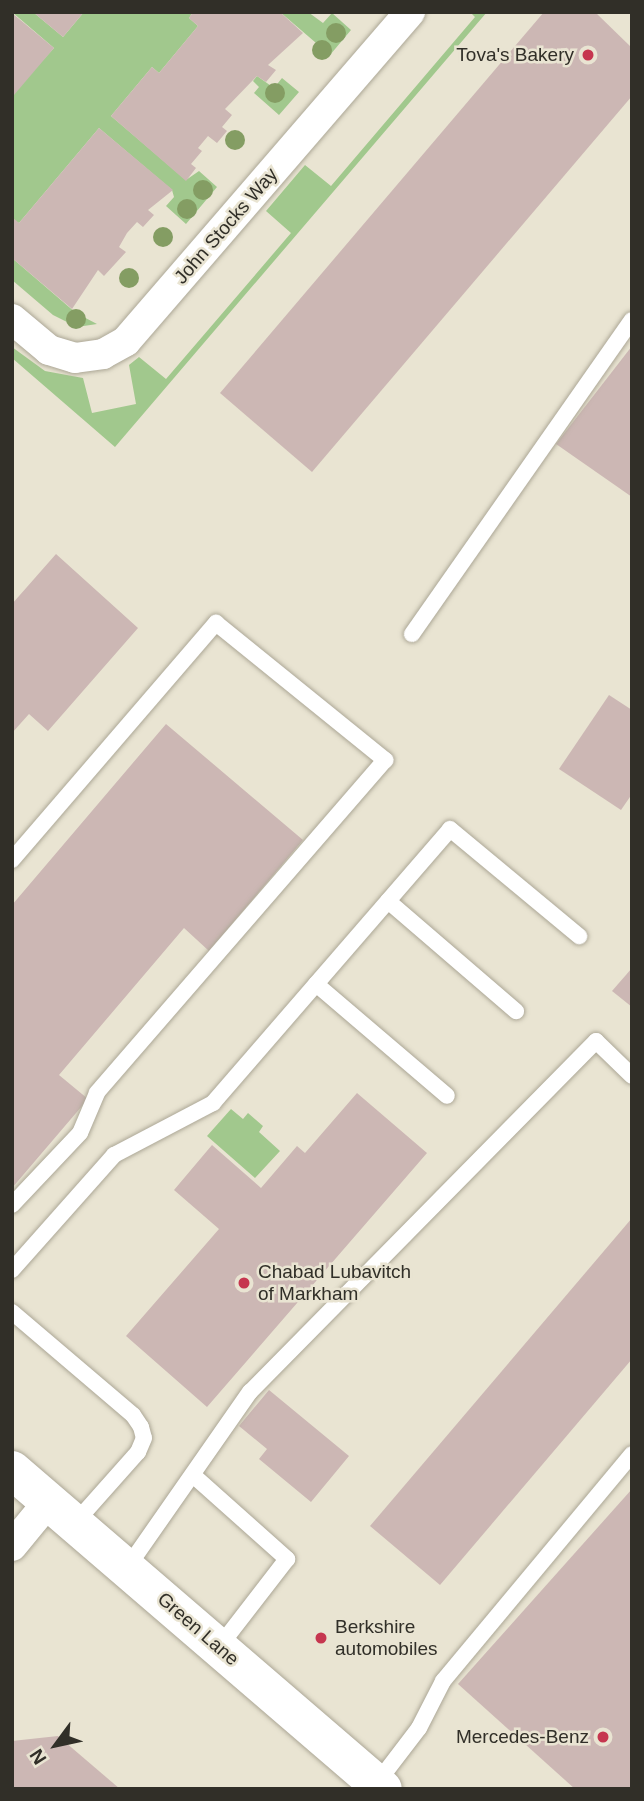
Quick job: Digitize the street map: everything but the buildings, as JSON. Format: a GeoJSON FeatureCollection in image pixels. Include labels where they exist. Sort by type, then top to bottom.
{"type":"FeatureCollection","features":[{"type":"Feature","properties":{"kind":"street","name":"John Stocks Way"},"geometry":{"type":"LineString","coordinates":[[12,320],[49,350],[75,358],[103,354],[126,341],[410,12]]}},
{"type":"Feature","properties":{"kind":"street","name":"Green Lane"},"geometry":{"type":"LineString","coordinates":[[12,1470],[380,1786]]}},
{"type":"Feature","properties":{"kind":"street"},"geometry":{"type":"LineString","coordinates":[[12,1546],[62,1512]]}},
{"type":"Feature","properties":{"kind":"lane"},"geometry":{"type":"LineString","coordinates":[[412,634],[632,320]]}},
{"type":"Feature","properties":{"kind":"lane"},"geometry":{"type":"LineString","coordinates":[[12,860],[216,623],[385,760],[97,1093],[80,1133],[12,1205]]}},
{"type":"Feature","properties":{"kind":"lane"},"geometry":{"type":"LineString","coordinates":[[12,1270],[114,1155],[213,1103],[450,829],[579,936]]}},
{"type":"Feature","properties":{"kind":"lane"},"geometry":{"type":"LineString","coordinates":[[388,901],[516,1011]]}},
{"type":"Feature","properties":{"kind":"lane"},"geometry":{"type":"LineString","coordinates":[[316,984],[447,1096]]}},
{"type":"Feature","properties":{"kind":"lane"},"geometry":{"type":"LineString","coordinates":[[127,1568],[194,1476],[250,1392],[596,1041],[632,1076]]}},
{"type":"Feature","properties":{"kind":"lane"},"geometry":{"type":"LineString","coordinates":[[12,1312],[133,1415],[144,1438],[138,1452],[62,1512]]}},
{"type":"Feature","properties":{"kind":"lane"},"geometry":{"type":"LineString","coordinates":[[380,1786],[419,1728],[443,1682],[632,1454]]}},
{"type":"Feature","properties":{"kind":"lane"},"geometry":{"type":"LineString","coordinates":[[194,1476],[287,1559],[219,1647]]}},
{"type":"Feature","properties":{"kind":"green space"},"geometry":{"type":"Polygon","coordinates":[[[12,12],[33,12],[63,37],[84,12],[193,12],[189,18],[198,26],[159,73],[152,67],[111,116],[186,180],[199,171],[217,187],[186,224],[166,206],[174,197],[172,190],[99,128],[19,223],[12,219],[12,94],[54,48],[12,12]]]}},
{"type":"Feature","properties":{"kind":"green space"},"geometry":{"type":"Polygon","coordinates":[[[280,12],[308,12],[323,23],[332,13],[351,30],[330,55],[280,12]]]}},
{"type":"Feature","properties":{"kind":"green space"},"geometry":{"type":"Polygon","coordinates":[[[470,12],[487,12],[115,447],[12,358],[12,347],[45,371],[83,378],[92,413],[136,404],[129,365],[139,357],[166,379],[291,233],[266,211],[305,165],[331,186],[475,17],[470,12]]]}},
{"type":"Feature","properties":{"kind":"green space"},"geometry":{"type":"Polygon","coordinates":[[[257,76],[274,88],[282,78],[299,92],[279,115],[254,93],[259,87],[253,81],[257,76]]]}},
{"type":"Feature","properties":{"kind":"green space"},"geometry":{"type":"Polygon","coordinates":[[[12,258],[76,313],[97,324],[77,327],[53,315],[12,280],[12,258]]]}},
{"type":"Feature","properties":{"kind":"green space"},"geometry":{"type":"Polygon","coordinates":[[[231,1109],[243,1119],[248,1113],[263,1126],[259,1132],[280,1151],[255,1178],[207,1136],[231,1109]]]}},
{"type":"Feature","properties":{"kind":"place","name":"Tova's Bakery"},"geometry":{"type":"Point","coordinates":[588,55]}},
{"type":"Feature","properties":{"kind":"place","name":"Chabad Lubavitch of Markham"},"geometry":{"type":"Point","coordinates":[244,1283]}},
{"type":"Feature","properties":{"kind":"place","name":"Berkshire automobiles"},"geometry":{"type":"Point","coordinates":[321,1638]}},
{"type":"Feature","properties":{"kind":"place","name":"Mercedes-Benz"},"geometry":{"type":"Point","coordinates":[603,1737]}}]}
